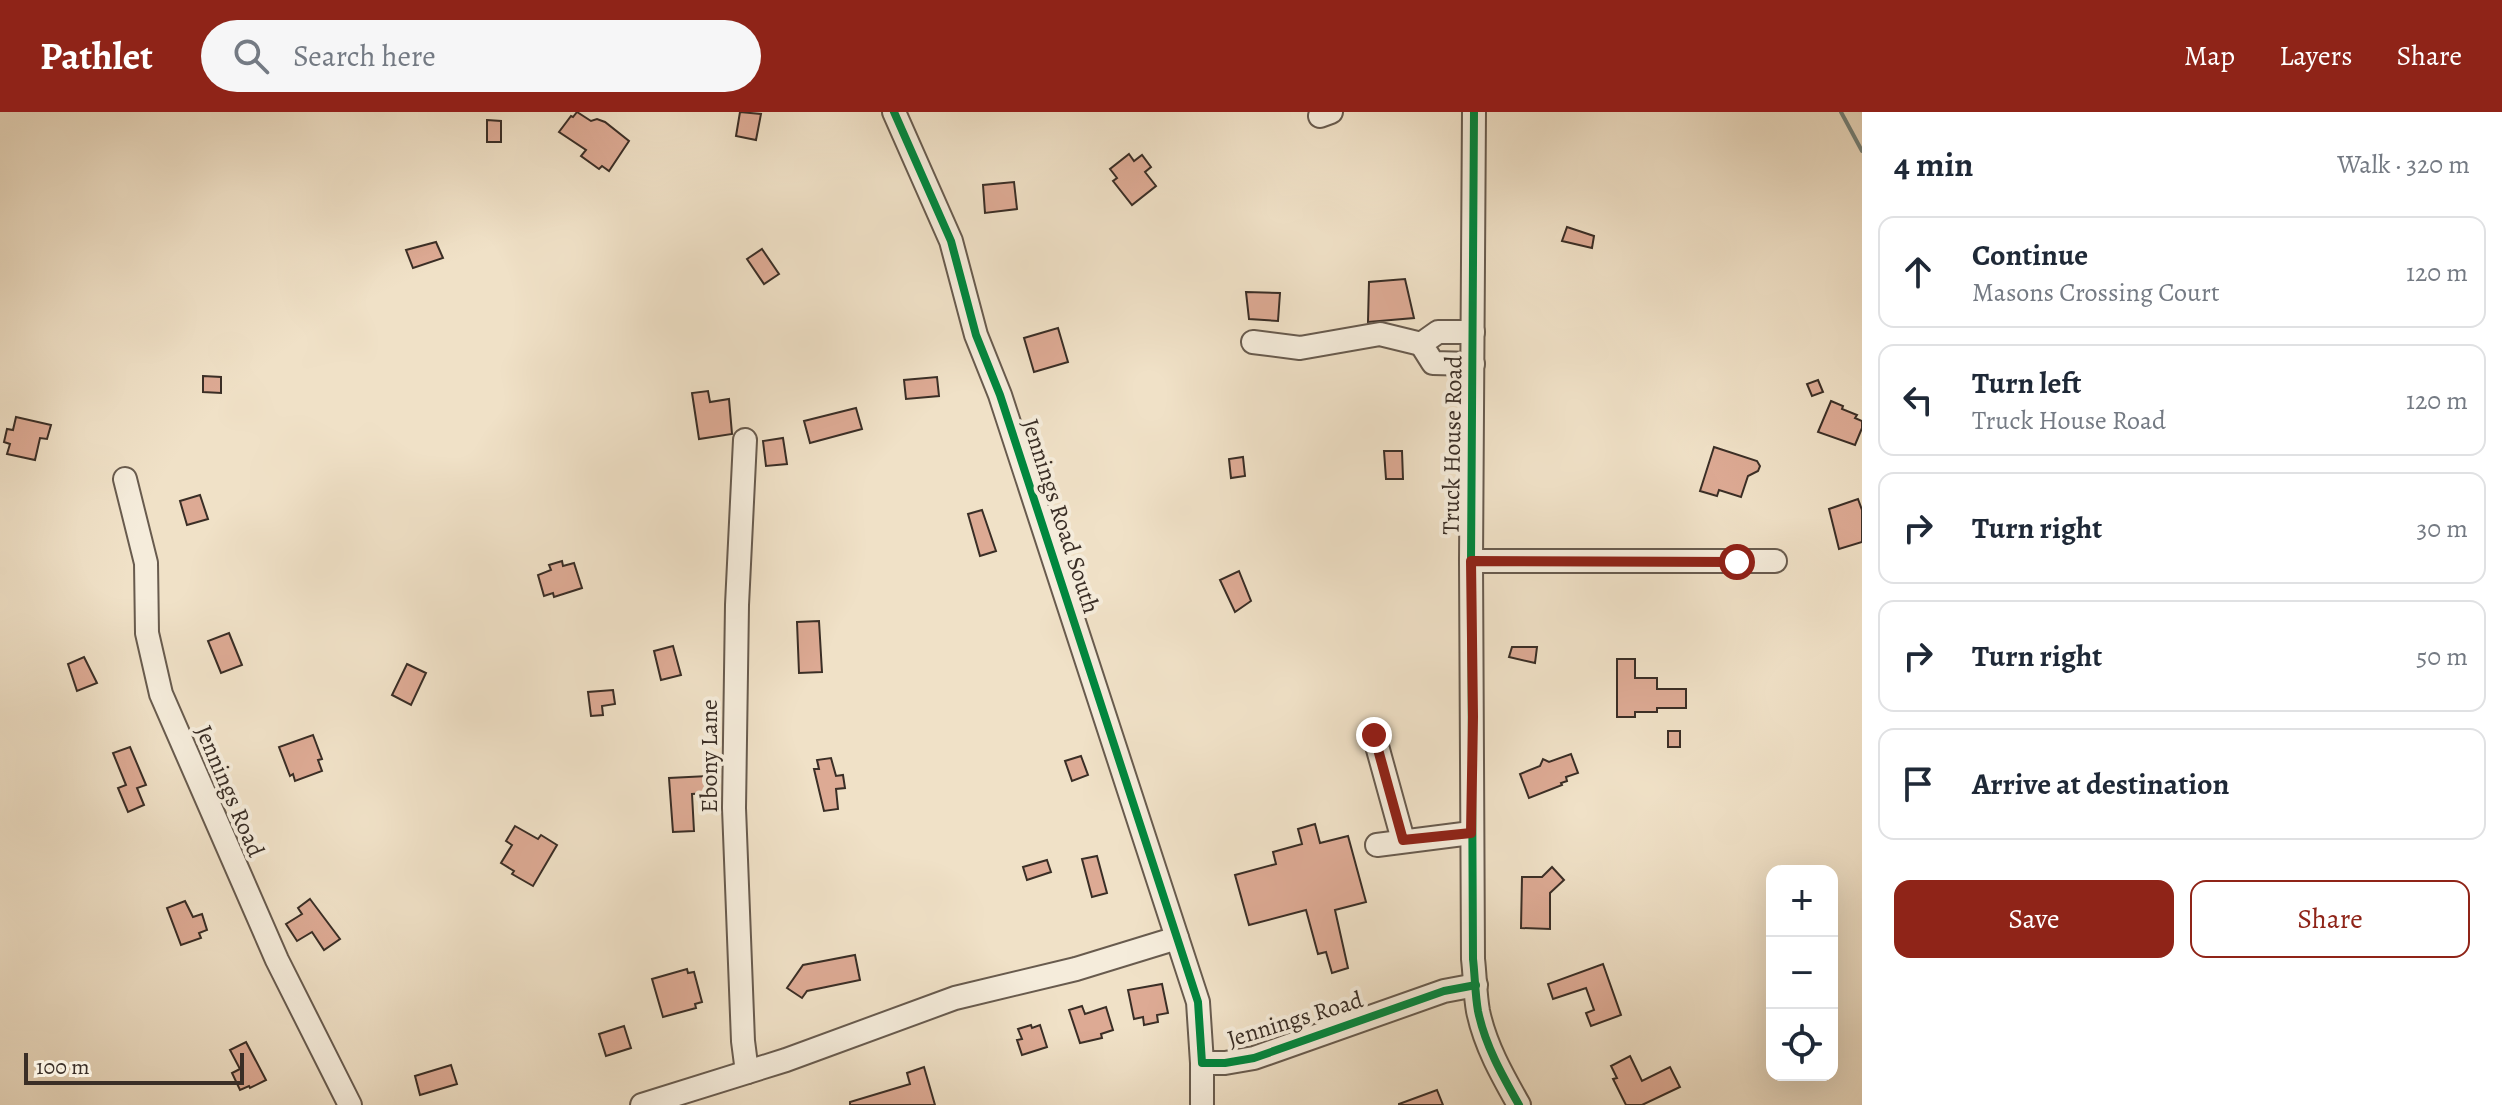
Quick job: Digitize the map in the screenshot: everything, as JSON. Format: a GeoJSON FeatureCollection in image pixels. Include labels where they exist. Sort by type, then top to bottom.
{"type":"FeatureCollection","features":[{"type":"Feature","properties":{"kind":"street","name":"Jennings Road South"},"geometry":{"type":"LineString","coordinates":[[894,112],[951,241],[976,335],[1000,395],[1177,938]]}},
{"type":"Feature","properties":{"kind":"street","name":"Truck House Road"},"geometry":{"type":"LineString","coordinates":[[1474,112],[1471,833],[1476,985],[1478,1010],[1485,1034],[1499,1070],[1519,1105]]}},
{"type":"Feature","properties":{"kind":"street"},"geometry":{"type":"LineString","coordinates":[[1421,344],[1438,332],[1473,332]]}},
{"type":"Feature","properties":{"kind":"street"},"geometry":{"type":"LineString","coordinates":[[1253,342],[1300,348],[1380,334],[1421,344],[1433,363],[1473,364]]}},
{"type":"Feature","properties":{"kind":"street","name":"Ebony Lane"},"geometry":{"type":"LineString","coordinates":[[745,440],[737,605],[734,808],[743,1041],[747,1072]]}},
{"type":"Feature","properties":{"kind":"street","name":"Jennings Road"},"geometry":{"type":"LineString","coordinates":[[125,479],[146,563],[147,633],[161,694],[277,960],[350,1105]]}},
{"type":"Feature","properties":{"kind":"street"},"geometry":{"type":"LineString","coordinates":[[1471,561],[1775,561]]}},
{"type":"Feature","properties":{"kind":"street"},"geometry":{"type":"LineString","coordinates":[[1374,735],[1403,840]]}},
{"type":"Feature","properties":{"kind":"street"},"geometry":{"type":"LineString","coordinates":[[1377,845],[1471,833]]}},
{"type":"Feature","properties":{"kind":"street","name":"Jennings Road"},"geometry":{"type":"LineString","coordinates":[[1177,938],[1198,1002],[1202,1063],[1254,1058],[1444,991],[1476,985]]}},
{"type":"Feature","properties":{"kind":"street"},"geometry":{"type":"LineString","coordinates":[[642,1105],[747,1072],[955,998],[1076,969],[1177,938]]}},
{"type":"Feature","properties":{"kind":"street"},"geometry":{"type":"LineString","coordinates":[[1202,1063],[1202,1105]]}},
{"type":"Feature","properties":{"kind":"building"},"geometry":{"type":"Polygon","coordinates":[[[577,112],[591,121],[597,119],[605,122],[629,141],[609,171],[602,166],[599,169],[581,156],[586,150],[559,132],[577,112]]]}},
{"type":"Feature","properties":{"kind":"building"},"geometry":{"type":"Polygon","coordinates":[[[740,112],[761,114],[756,140],[736,136],[740,112]]]}},
{"type":"Feature","properties":{"kind":"building"},"geometry":{"type":"Polygon","coordinates":[[[487,120],[501,121],[501,142],[487,142],[487,120]]]}},
{"type":"Feature","properties":{"kind":"building"},"geometry":{"type":"Polygon","coordinates":[[[1129,154],[1134,161],[1142,155],[1151,167],[1145,172],[1156,186],[1132,205],[1113,181],[1117,178],[1110,169],[1129,154]]]}},
{"type":"Feature","properties":{"kind":"building"},"geometry":{"type":"Polygon","coordinates":[[[1014,182],[1017,209],[985,213],[983,185],[1014,182]]]}},
{"type":"Feature","properties":{"kind":"building"},"geometry":{"type":"Polygon","coordinates":[[[1567,227],[1594,236],[1592,248],[1562,241],[1567,227]]]}},
{"type":"Feature","properties":{"kind":"building"},"geometry":{"type":"Polygon","coordinates":[[[436,242],[443,258],[413,268],[406,250],[436,242]]]}},
{"type":"Feature","properties":{"kind":"building"},"geometry":{"type":"Polygon","coordinates":[[[762,249],[779,274],[764,284],[747,259],[762,249]]]}},
{"type":"Feature","properties":{"kind":"building"},"geometry":{"type":"Polygon","coordinates":[[[1405,279],[1414,318],[1368,322],[1369,282],[1405,279]]]}},
{"type":"Feature","properties":{"kind":"building"},"geometry":{"type":"Polygon","coordinates":[[[1246,292],[1280,293],[1278,321],[1249,319],[1246,292]]]}},
{"type":"Feature","properties":{"kind":"building"},"geometry":{"type":"Polygon","coordinates":[[[1058,328],[1068,362],[1034,372],[1024,338],[1058,328]]]}},
{"type":"Feature","properties":{"kind":"building"},"geometry":{"type":"Polygon","coordinates":[[[203,376],[221,377],[221,393],[203,392],[203,376]]]}},
{"type":"Feature","properties":{"kind":"building"},"geometry":{"type":"Polygon","coordinates":[[[937,377],[939,396],[906,399],[904,380],[937,377]]]}},
{"type":"Feature","properties":{"kind":"building"},"geometry":{"type":"Polygon","coordinates":[[[1818,380],[1823,392],[1812,396],[1807,384],[1818,380]]]}},
{"type":"Feature","properties":{"kind":"building"},"geometry":{"type":"Polygon","coordinates":[[[708,391],[710,402],[729,399],[732,434],[699,439],[692,393],[708,391]]]}},
{"type":"Feature","properties":{"kind":"building"},"geometry":{"type":"Polygon","coordinates":[[[1831,401],[1862,421],[1855,445],[1818,432],[1831,401]]]}},
{"type":"Feature","properties":{"kind":"building"},"geometry":{"type":"Polygon","coordinates":[[[856,408],[862,429],[810,443],[804,421],[856,408]]]}},
{"type":"Feature","properties":{"kind":"building"},"geometry":{"type":"Polygon","coordinates":[[[16,417],[51,425],[47,439],[40,438],[35,460],[7,454],[10,444],[4,442],[7,429],[13,430],[16,417]]]}},
{"type":"Feature","properties":{"kind":"building"},"geometry":{"type":"Polygon","coordinates":[[[783,438],[787,464],[766,466],[763,441],[783,438]]]}},
{"type":"Feature","properties":{"kind":"building"},"geometry":{"type":"Polygon","coordinates":[[[1714,447],[1757,461],[1760,466],[1758,471],[1748,476],[1741,497],[1719,490],[1717,496],[1700,491],[1714,447]]]}},
{"type":"Feature","properties":{"kind":"building"},"geometry":{"type":"Polygon","coordinates":[[[1384,451],[1402,451],[1403,479],[1386,479],[1384,451]]]}},
{"type":"Feature","properties":{"kind":"building"},"geometry":{"type":"Polygon","coordinates":[[[1243,457],[1245,476],[1231,478],[1229,459],[1243,457]]]}},
{"type":"Feature","properties":{"kind":"building"},"geometry":{"type":"Polygon","coordinates":[[[200,495],[208,519],[187,525],[180,501],[200,495]]]}},
{"type":"Feature","properties":{"kind":"building"},"geometry":{"type":"Polygon","coordinates":[[[1858,499],[1862,510],[1862,542],[1839,549],[1829,509],[1858,499]]]}},
{"type":"Feature","properties":{"kind":"building"},"geometry":{"type":"Polygon","coordinates":[[[982,510],[996,551],[980,556],[968,514],[982,510]]]}},
{"type":"Feature","properties":{"kind":"building"},"geometry":{"type":"Polygon","coordinates":[[[562,561],[563,566],[574,563],[582,588],[554,597],[553,593],[544,596],[538,575],[551,570],[549,565],[562,561]]]}},
{"type":"Feature","properties":{"kind":"building"},"geometry":{"type":"Polygon","coordinates":[[[1239,571],[1251,601],[1235,612],[1220,580],[1239,571]]]}},
{"type":"Feature","properties":{"kind":"building"},"geometry":{"type":"Polygon","coordinates":[[[819,621],[822,672],[799,673],[797,622],[819,621]]]}},
{"type":"Feature","properties":{"kind":"building"},"geometry":{"type":"Polygon","coordinates":[[[229,633],[242,665],[221,673],[208,641],[229,633]]]}},
{"type":"Feature","properties":{"kind":"building"},"geometry":{"type":"Polygon","coordinates":[[[673,646],[681,675],[661,680],[654,651],[673,646]]]}},
{"type":"Feature","properties":{"kind":"building"},"geometry":{"type":"Polygon","coordinates":[[[1512,647],[1537,647],[1535,663],[1509,657],[1512,647]]]}},
{"type":"Feature","properties":{"kind":"building"},"geometry":{"type":"Polygon","coordinates":[[[84,657],[97,683],[77,691],[68,664],[84,657]]]}},
{"type":"Feature","properties":{"kind":"building"},"geometry":{"type":"Polygon","coordinates":[[[1617,659],[1635,659],[1635,678],[1657,678],[1657,689],[1686,689],[1686,708],[1657,708],[1657,712],[1635,712],[1635,717],[1617,717],[1617,659]]]}},
{"type":"Feature","properties":{"kind":"building"},"geometry":{"type":"Polygon","coordinates":[[[407,664],[426,673],[411,705],[392,695],[407,664]]]}},
{"type":"Feature","properties":{"kind":"building"},"geometry":{"type":"Polygon","coordinates":[[[613,690],[615,704],[602,706],[603,715],[591,716],[588,692],[613,690]]]}},
{"type":"Feature","properties":{"kind":"building"},"geometry":{"type":"Polygon","coordinates":[[[1668,731],[1680,731],[1680,747],[1668,747],[1668,731]]]}},
{"type":"Feature","properties":{"kind":"building"},"geometry":{"type":"Polygon","coordinates":[[[313,735],[322,759],[318,760],[322,771],[295,781],[279,747],[313,735]]]}},
{"type":"Feature","properties":{"kind":"building"},"geometry":{"type":"Polygon","coordinates":[[[130,747],[146,785],[137,788],[144,805],[128,812],[118,788],[126,785],[113,753],[130,747]]]}},
{"type":"Feature","properties":{"kind":"building"},"geometry":{"type":"Polygon","coordinates":[[[1571,754],[1578,773],[1566,777],[1567,781],[1562,785],[1529,798],[1520,774],[1540,766],[1543,759],[1549,762],[1571,754]]]}},
{"type":"Feature","properties":{"kind":"building"},"geometry":{"type":"Polygon","coordinates":[[[1081,756],[1088,775],[1072,781],[1065,761],[1081,756]]]}},
{"type":"Feature","properties":{"kind":"building"},"geometry":{"type":"Polygon","coordinates":[[[831,758],[836,776],[843,775],[845,788],[836,789],[838,809],[824,811],[814,769],[819,769],[817,760],[831,758]]]}},
{"type":"Feature","properties":{"kind":"building"},"geometry":{"type":"Polygon","coordinates":[[[708,776],[709,793],[692,794],[694,831],[673,832],[669,778],[708,776]]]}},
{"type":"Feature","properties":{"kind":"building"},"geometry":{"type":"Polygon","coordinates":[[[1315,824],[1320,843],[1348,836],[1366,902],[1335,910],[1348,968],[1332,973],[1326,952],[1318,954],[1306,910],[1249,925],[1235,875],[1276,864],[1273,852],[1302,844],[1298,829],[1315,824]]]}},
{"type":"Feature","properties":{"kind":"building"},"geometry":{"type":"Polygon","coordinates":[[[515,826],[538,839],[541,835],[557,845],[533,886],[512,874],[514,871],[501,863],[512,845],[506,841],[515,826]]]}},
{"type":"Feature","properties":{"kind":"building"},"geometry":{"type":"Polygon","coordinates":[[[1097,856],[1107,893],[1092,897],[1082,859],[1097,856]]]}},
{"type":"Feature","properties":{"kind":"building"},"geometry":{"type":"Polygon","coordinates":[[[1047,860],[1051,872],[1027,880],[1023,867],[1047,860]]]}},
{"type":"Feature","properties":{"kind":"building"},"geometry":{"type":"Polygon","coordinates":[[[1552,867],[1564,880],[1550,893],[1550,929],[1521,928],[1522,877],[1542,877],[1552,867]]]}},
{"type":"Feature","properties":{"kind":"building"},"geometry":{"type":"Polygon","coordinates":[[[310,899],[340,939],[324,950],[312,932],[297,941],[286,924],[302,914],[298,908],[310,899]]]}},
{"type":"Feature","properties":{"kind":"building"},"geometry":{"type":"Polygon","coordinates":[[[185,901],[193,917],[202,914],[207,930],[199,933],[201,938],[181,945],[167,908],[185,901]]]}},
{"type":"Feature","properties":{"kind":"building"},"geometry":{"type":"Polygon","coordinates":[[[855,955],[860,980],[807,991],[802,998],[787,988],[803,965],[855,955]]]}},
{"type":"Feature","properties":{"kind":"building"},"geometry":{"type":"Polygon","coordinates":[[[1603,964],[1621,1015],[1591,1026],[1586,1013],[1594,1010],[1586,988],[1553,999],[1548,984],[1603,964]]]}},
{"type":"Feature","properties":{"kind":"building"},"geometry":{"type":"Polygon","coordinates":[[[687,969],[688,973],[694,972],[702,1002],[695,1004],[696,1008],[663,1017],[652,979],[687,969]]]}},
{"type":"Feature","properties":{"kind":"building"},"geometry":{"type":"Polygon","coordinates":[[[1162,984],[1168,1013],[1157,1015],[1158,1022],[1144,1025],[1143,1017],[1134,1019],[1128,990],[1162,984]]]}},
{"type":"Feature","properties":{"kind":"building"},"geometry":{"type":"Polygon","coordinates":[[[1082,1006],[1085,1014],[1106,1007],[1113,1030],[1101,1034],[1102,1038],[1080,1043],[1069,1010],[1082,1006]]]}},
{"type":"Feature","properties":{"kind":"building"},"geometry":{"type":"Polygon","coordinates":[[[1031,1025],[1032,1028],[1040,1025],[1047,1047],[1022,1055],[1017,1040],[1022,1039],[1018,1029],[1031,1025]]]}},
{"type":"Feature","properties":{"kind":"building"},"geometry":{"type":"Polygon","coordinates":[[[624,1026],[631,1048],[606,1056],[599,1034],[624,1026]]]}},
{"type":"Feature","properties":{"kind":"building"},"geometry":{"type":"Polygon","coordinates":[[[246,1042],[266,1080],[240,1090],[232,1073],[240,1069],[230,1050],[246,1042]]]}},
{"type":"Feature","properties":{"kind":"building"},"geometry":{"type":"Polygon","coordinates":[[[1630,1056],[1642,1081],[1670,1067],[1680,1087],[1642,1105],[1626,1105],[1613,1079],[1617,1078],[1611,1066],[1630,1056]]]}},
{"type":"Feature","properties":{"kind":"building"},"geometry":{"type":"Polygon","coordinates":[[[451,1065],[457,1084],[420,1095],[415,1076],[451,1065]]]}},
{"type":"Feature","properties":{"kind":"building"},"geometry":{"type":"Polygon","coordinates":[[[924,1067],[935,1105],[850,1105],[850,1102],[910,1084],[907,1073],[924,1067]]]}},
{"type":"Feature","properties":{"kind":"building"},"geometry":{"type":"Polygon","coordinates":[[[1437,1090],[1443,1105],[1399,1105],[1399,1104],[1437,1090]]]}},
{"type":"Feature","properties":{"kind":"waterway"},"geometry":{"type":"LineString","coordinates":[[1841,112],[1862,151]]}},
{"type":"Feature","properties":{"kind":"cycle path"},"geometry":{"type":"LineString","coordinates":[[894,112],[951,241],[976,335],[1000,395],[1198,1002],[1202,1063],[1254,1058],[1444,991],[1476,985]]}},
{"type":"Feature","properties":{"kind":"cycle path"},"geometry":{"type":"LineString","coordinates":[[1474,112],[1471,561],[1473,959],[1481,1024],[1495,1060],[1519,1105]]}},
{"type":"Feature","properties":{"kind":"route"},"geometry":{"type":"LineString","coordinates":[[1374,735],[1403,840],[1471,833],[1471,561],[1737,562]]}}]}
